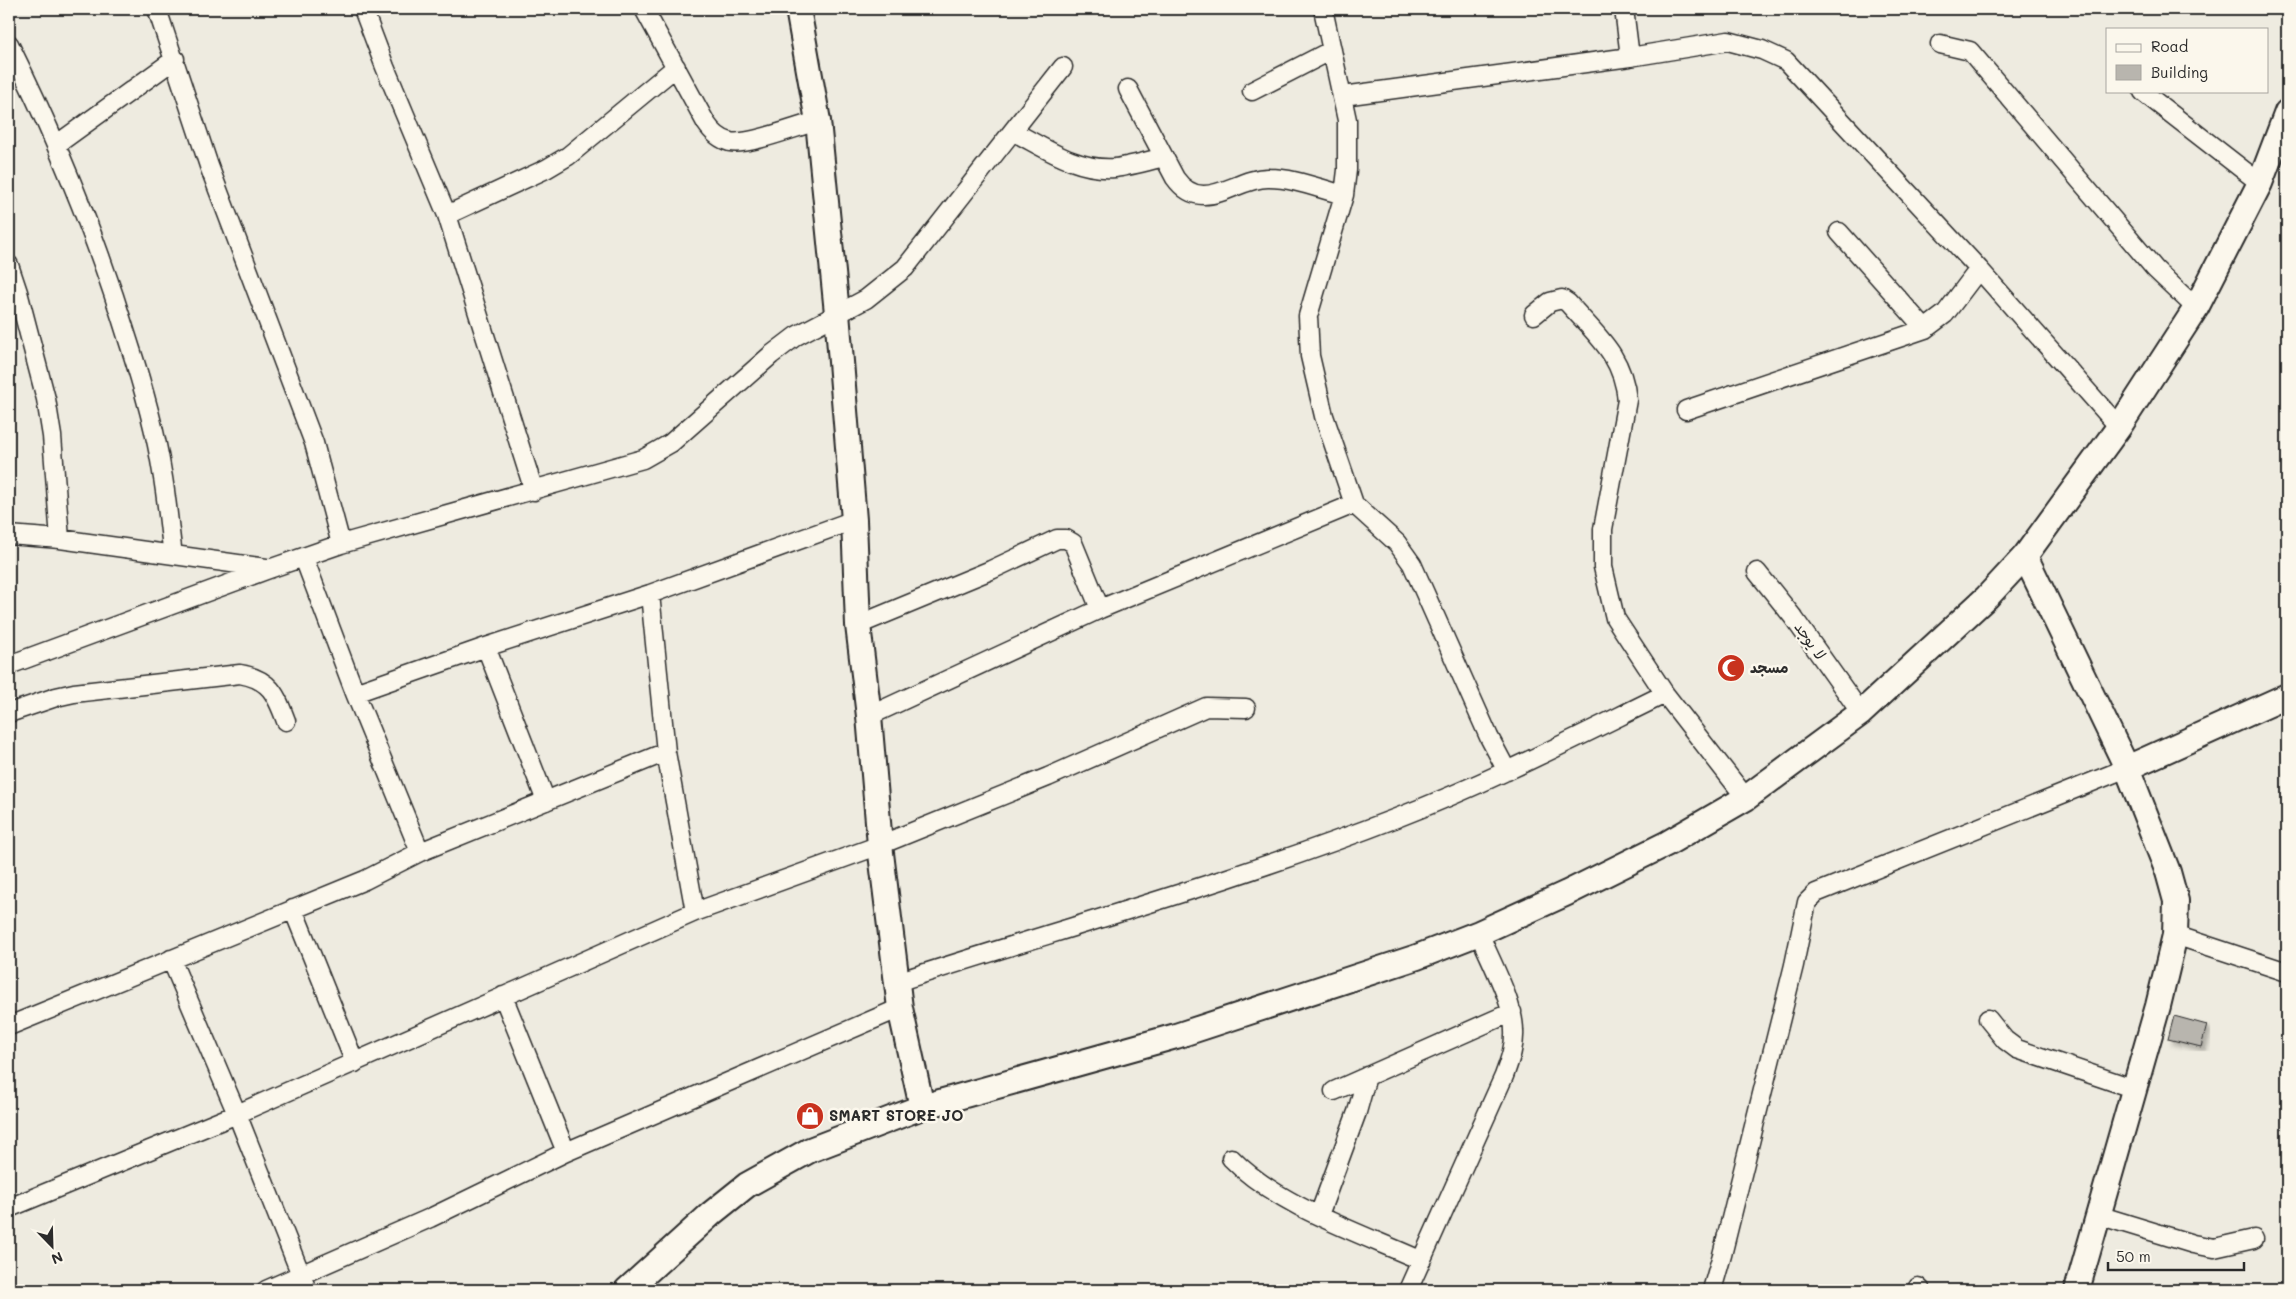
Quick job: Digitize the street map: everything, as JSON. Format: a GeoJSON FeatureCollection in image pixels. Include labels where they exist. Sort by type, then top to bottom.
{"type":"FeatureCollection","features":[{"type":"Feature","properties":{"kind":"street"},"geometry":{"type":"LineString","coordinates":[[157,9],[209,166],[312,436],[341,544]]}},
{"type":"Feature","properties":{"kind":"street"},"geometry":{"type":"LineString","coordinates":[[363,9],[385,67],[447,214],[534,491]]}},
{"type":"Feature","properties":{"kind":"street"},"geometry":{"type":"LineString","coordinates":[[644,9],[710,130],[724,140],[746,142],[818,120]]}},
{"type":"Feature","properties":{"kind":"street"},"geometry":{"type":"LineString","coordinates":[[1323,9],[1343,96],[1347,120],[1348,145],[1344,195],[1308,316],[1310,356],[1324,416],[1354,504],[1397,543],[1412,564],[1489,737],[1507,771]]}},
{"type":"Feature","properties":{"kind":"street"},"geometry":{"type":"LineString","coordinates":[[1624,9],[1630,57]]}},
{"type":"Feature","properties":{"kind":"street"},"geometry":{"type":"LineString","coordinates":[[803,12],[818,120],[837,313],[854,520],[858,625],[869,716],[880,845],[900,1008],[922,1107]]}},
{"type":"Feature","properties":{"kind":"street"},"geometry":{"type":"LineString","coordinates":[[1343,96],[1630,57],[1728,41],[1762,50],[1786,61],[1979,269],[2119,427]]}},
{"type":"Feature","properties":{"kind":"street"},"geometry":{"type":"LineString","coordinates":[[9,44],[56,145],[100,254],[144,390],[162,471],[173,555]]}},
{"type":"Feature","properties":{"kind":"street"},"geometry":{"type":"LineString","coordinates":[[1940,44],[1970,50],[2155,269],[2196,308]]}},
{"type":"Feature","properties":{"kind":"street"},"geometry":{"type":"LineString","coordinates":[[1252,91],[1332,50]]}},
{"type":"Feature","properties":{"kind":"street"},"geometry":{"type":"LineString","coordinates":[[56,145],[175,59]]}},
{"type":"Feature","properties":{"kind":"street"},"geometry":{"type":"LineString","coordinates":[[447,214],[546,169],[568,156],[676,67]]}},
{"type":"Feature","properties":{"kind":"street"},"geometry":{"type":"LineString","coordinates":[[9,665],[269,568],[304,558],[341,544],[643,459],[663,448],[796,336],[866,299],[905,268],[1064,67]]}},
{"type":"Feature","properties":{"kind":"street"},"geometry":{"type":"LineString","coordinates":[[1128,90],[1180,185],[1194,194],[1211,195],[1245,182],[1262,178],[1281,179],[1344,195]]}},
{"type":"Feature","properties":{"kind":"street"},"geometry":{"type":"LineString","coordinates":[[2143,92],[2260,183]]}},
{"type":"Feature","properties":{"kind":"street"},"geometry":{"type":"LineString","coordinates":[[627,1290],[712,1213],[747,1185],[810,1150],[922,1107],[1185,1033],[1417,958],[1479,933],[1567,893],[1668,843],[1746,798],[1861,713],[1980,603],[2025,556],[2119,427],[2196,308],[2260,183],[2287,112]]}},
{"type":"Feature","properties":{"kind":"street"},"geometry":{"type":"LineString","coordinates":[[1014,132],[1069,160],[1092,167],[1116,168],[1164,157]]}},
{"type":"Feature","properties":{"kind":"street"},"geometry":{"type":"LineString","coordinates":[[1839,232],[1925,329]]}},
{"type":"Feature","properties":{"kind":"street"},"geometry":{"type":"LineString","coordinates":[[9,265],[13,294],[46,399],[52,436],[60,539]]}},
{"type":"Feature","properties":{"kind":"street"},"geometry":{"type":"LineString","coordinates":[[1686,410],[1925,329],[1945,314],[1979,269]]}},
{"type":"Feature","properties":{"kind":"street"},"geometry":{"type":"LineString","coordinates":[[1534,315],[1556,299],[1568,303],[1609,350],[1620,366],[1625,382],[1627,400],[1603,529],[1603,567],[1615,618],[1665,694],[1746,798]]}},
{"type":"Feature","properties":{"kind":"street"},"geometry":{"type":"LineString","coordinates":[[869,716],[1100,609],[1354,504]]}},
{"type":"Feature","properties":{"kind":"street"},"geometry":{"type":"LineString","coordinates":[[355,693],[486,647],[650,594],[854,520]]}},
{"type":"Feature","properties":{"kind":"street"},"geometry":{"type":"LineString","coordinates":[[9,535],[60,539],[269,568]]}},
{"type":"Feature","properties":{"kind":"street"},"geometry":{"type":"LineString","coordinates":[[858,625],[991,570],[1057,539],[1066,539],[1073,543],[1100,609]]}},
{"type":"Feature","properties":{"kind":"street"},"geometry":{"type":"LineString","coordinates":[[2025,556],[2127,768],[2168,872],[2176,901],[2176,935],[2158,1006],[2077,1290]]}},
{"type":"Feature","properties":{"kind":"street"},"geometry":{"type":"LineString","coordinates":[[304,558],[355,693],[420,852]]}},
{"type":"Feature","properties":{"kind":"street","name":"لا يوجد"},"geometry":{"type":"LineString","coordinates":[[1757,572],[1793,617],[1861,713]]}},
{"type":"Feature","properties":{"kind":"street"},"geometry":{"type":"LineString","coordinates":[[650,594],[666,752],[695,912]]}},
{"type":"Feature","properties":{"kind":"street"},"geometry":{"type":"LineString","coordinates":[[486,647],[546,801]]}},
{"type":"Feature","properties":{"kind":"street"},"geometry":{"type":"LineString","coordinates":[[9,713],[37,702],[74,693],[240,674],[257,678],[272,689],[286,721]]}},
{"type":"Feature","properties":{"kind":"street"},"geometry":{"type":"LineString","coordinates":[[897,982],[1297,854],[1399,817],[1507,771],[1665,694]]}},
{"type":"Feature","properties":{"kind":"street"},"geometry":{"type":"LineString","coordinates":[[1712,1290],[1794,965],[1801,926],[1810,897],[2127,768],[2287,696]]}},
{"type":"Feature","properties":{"kind":"street"},"geometry":{"type":"LineString","coordinates":[[9,1208],[237,1114],[695,912],[880,845],[1048,777],[1206,707],[1246,708]]}},
{"type":"Feature","properties":{"kind":"street"},"geometry":{"type":"LineString","coordinates":[[9,1026],[365,880],[420,852],[666,752]]}},
{"type":"Feature","properties":{"kind":"street"},"geometry":{"type":"LineString","coordinates":[[294,908],[355,1063]]}},
{"type":"Feature","properties":{"kind":"street"},"geometry":{"type":"LineString","coordinates":[[1408,1290],[1504,1076],[1512,1049],[1514,1032],[1512,1012],[1479,933]]}},
{"type":"Feature","properties":{"kind":"street"},"geometry":{"type":"LineString","coordinates":[[2176,935],[2287,972]]}},
{"type":"Feature","properties":{"kind":"street"},"geometry":{"type":"LineString","coordinates":[[171,959],[237,1114],[304,1283]]}},
{"type":"Feature","properties":{"kind":"street"},"geometry":{"type":"LineString","coordinates":[[503,996],[566,1152]]}},
{"type":"Feature","properties":{"kind":"street"},"geometry":{"type":"LineString","coordinates":[[266,1290],[304,1283],[430,1218],[566,1152],[900,1008]]}},
{"type":"Feature","properties":{"kind":"street"},"geometry":{"type":"LineString","coordinates":[[1334,1091],[1512,1012]]}},
{"type":"Feature","properties":{"kind":"street"},"geometry":{"type":"LineString","coordinates":[[1988,1019],[2005,1040],[2017,1049],[2135,1089]]}},
{"type":"Feature","properties":{"kind":"street"},"geometry":{"type":"LineString","coordinates":[[1319,1215],[1357,1112],[1368,1076]]}},
{"type":"Feature","properties":{"kind":"street"},"geometry":{"type":"LineString","coordinates":[[1231,1158],[1256,1181],[1319,1215],[1420,1260]]}},
{"type":"Feature","properties":{"kind":"street"},"geometry":{"type":"LineString","coordinates":[[2098,1214],[2193,1244],[2214,1248],[2254,1239]]}},
{"type":"Feature","properties":{"kind":"building"},"geometry":{"type":"Polygon","coordinates":[[[2174,1016],[2207,1025],[2201,1047],[2168,1039],[2174,1016]]]}},
{"type":"Feature","properties":{"kind":"place","name":"مسجد"},"geometry":{"type":"Point","coordinates":[1731,668]}},
{"type":"Feature","properties":{"kind":"place","name":"SMART STORE JO"},"geometry":{"type":"Point","coordinates":[810,1116]}}]}
